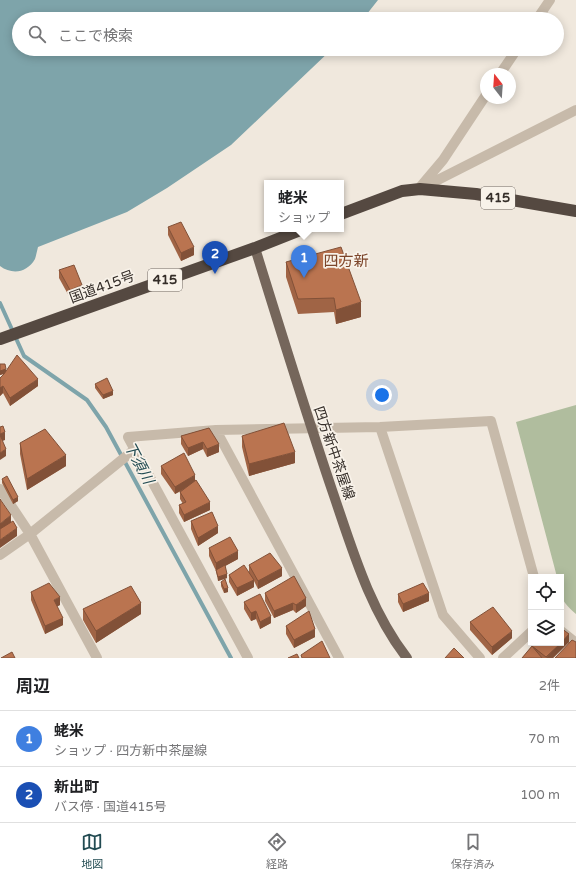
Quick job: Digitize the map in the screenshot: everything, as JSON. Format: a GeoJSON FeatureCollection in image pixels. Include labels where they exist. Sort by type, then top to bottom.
{"type":"FeatureCollection","features":[{"type":"Feature","properties":{"kind":"highway","name":"415"},"geometry":{"type":"LineString","coordinates":[[344,213],[402,191],[420,189],[476,194],[576,211]]}},
{"type":"Feature","properties":{"kind":"highway","name":"国道415号"},"geometry":{"type":"LineString","coordinates":[[0,339],[255,248],[295,232]]}},
{"type":"Feature","properties":{"kind":"main road","name":"四方新中茶屋線"},"geometry":{"type":"LineString","coordinates":[[255,248],[311,428],[359,571],[377,610],[407,658]]}},
{"type":"Feature","properties":{"kind":"street"},"geometry":{"type":"LineString","coordinates":[[542,12],[550,0]]}},
{"type":"Feature","properties":{"kind":"street"},"geometry":{"type":"LineString","coordinates":[[504,68],[512,56]]}},
{"type":"Feature","properties":{"kind":"street"},"geometry":{"type":"LineString","coordinates":[[420,189],[442,160],[480,104]]}},
{"type":"Feature","properties":{"kind":"street"},"geometry":{"type":"LineString","coordinates":[[420,189],[576,110]]}},
{"type":"Feature","properties":{"kind":"street"},"geometry":{"type":"LineString","coordinates":[[248,658],[128,437],[216,430],[380,427],[491,421],[533,574]]}},
{"type":"Feature","properties":{"kind":"street"},"geometry":{"type":"LineString","coordinates":[[380,427],[443,615],[480,658]]}},
{"type":"Feature","properties":{"kind":"street"},"geometry":{"type":"LineString","coordinates":[[216,430],[340,658]]}},
{"type":"Feature","properties":{"kind":"street"},"geometry":{"type":"LineString","coordinates":[[0,555],[30,534],[134,450]]}},
{"type":"Feature","properties":{"kind":"street"},"geometry":{"type":"LineString","coordinates":[[0,490],[30,534],[97,658]]}},
{"type":"Feature","properties":{"kind":"street"},"geometry":{"type":"LineString","coordinates":[[564,633],[576,643]]}},
{"type":"Feature","properties":{"kind":"street"},"geometry":{"type":"LineString","coordinates":[[503,658],[528,635]]}},
{"type":"Feature","properties":{"kind":"green space"},"geometry":{"type":"Polygon","coordinates":[[[576,405],[576,614],[564,602],[564,574],[556,574],[516,422],[576,405]]]}},
{"type":"Feature","properties":{"kind":"water"},"geometry":{"type":"Polygon","coordinates":[[[0,0],[378,0],[369,12],[12,12],[12,56],[325,56],[231,145],[167,188],[127,212],[38,247],[32,264],[24,270],[9,271],[0,266],[0,0]]]}},
{"type":"Feature","properties":{"kind":"building"},"geometry":{"type":"Polygon","coordinates":[[[181,222],[194,247],[181,253],[168,227],[181,222]]]}},
{"type":"Feature","properties":{"kind":"building"},"geometry":{"type":"Polygon","coordinates":[[[341,247],[361,302],[336,310],[334,298],[298,299],[286,262],[341,247]]]}},
{"type":"Feature","properties":{"kind":"building"},"geometry":{"type":"Polygon","coordinates":[[[74,265],[82,285],[70,290],[59,270],[74,265]]]}},
{"type":"Feature","properties":{"kind":"building"},"geometry":{"type":"Polygon","coordinates":[[[17,355],[38,379],[10,398],[3,386],[0,388],[0,378],[17,355]]]}},
{"type":"Feature","properties":{"kind":"building"},"geometry":{"type":"Polygon","coordinates":[[[0,364],[5,364],[6,369],[0,371],[0,364]]]}},
{"type":"Feature","properties":{"kind":"building"},"geometry":{"type":"Polygon","coordinates":[[[107,378],[113,391],[103,395],[95,384],[107,378]]]}},
{"type":"Feature","properties":{"kind":"building"},"geometry":{"type":"Polygon","coordinates":[[[284,423],[295,452],[249,464],[242,436],[284,423]]]}},
{"type":"Feature","properties":{"kind":"building"},"geometry":{"type":"Polygon","coordinates":[[[3,426],[5,432],[0,434],[0,427],[3,426]]]}},
{"type":"Feature","properties":{"kind":"building"},"geometry":{"type":"Polygon","coordinates":[[[209,428],[219,444],[207,449],[203,442],[188,448],[181,436],[209,428]]]}},
{"type":"Feature","properties":{"kind":"building"},"geometry":{"type":"Polygon","coordinates":[[[45,429],[66,455],[27,479],[20,443],[45,429]]]}},
{"type":"Feature","properties":{"kind":"building"},"geometry":{"type":"Polygon","coordinates":[[[0,435],[6,449],[0,453],[0,435]]]}},
{"type":"Feature","properties":{"kind":"building"},"geometry":{"type":"Polygon","coordinates":[[[184,453],[195,475],[175,487],[161,466],[184,453]]]}},
{"type":"Feature","properties":{"kind":"building"},"geometry":{"type":"Polygon","coordinates":[[[7,476],[18,497],[13,500],[2,479],[7,476]]]}},
{"type":"Feature","properties":{"kind":"building"},"geometry":{"type":"Polygon","coordinates":[[[196,480],[210,502],[184,515],[179,505],[186,502],[180,492],[196,480]]]}},
{"type":"Feature","properties":{"kind":"building"},"geometry":{"type":"Polygon","coordinates":[[[0,499],[11,515],[0,524],[0,499]]]}},
{"type":"Feature","properties":{"kind":"building"},"geometry":{"type":"Polygon","coordinates":[[[212,512],[218,526],[198,538],[191,521],[212,512]]]}},
{"type":"Feature","properties":{"kind":"building"},"geometry":{"type":"Polygon","coordinates":[[[13,521],[17,528],[0,540],[0,529],[13,521]]]}},
{"type":"Feature","properties":{"kind":"building"},"geometry":{"type":"Polygon","coordinates":[[[230,537],[238,551],[216,563],[209,548],[230,537]]]}},
{"type":"Feature","properties":{"kind":"building"},"geometry":{"type":"Polygon","coordinates":[[[270,553],[282,568],[258,581],[249,565],[270,553]]]}},
{"type":"Feature","properties":{"kind":"building"},"geometry":{"type":"Polygon","coordinates":[[[225,565],[227,574],[218,577],[216,570],[225,565]]]}},
{"type":"Feature","properties":{"kind":"building"},"geometry":{"type":"Polygon","coordinates":[[[244,565],[254,580],[237,588],[229,575],[244,565]]]}},
{"type":"Feature","properties":{"kind":"building"},"geometry":{"type":"Polygon","coordinates":[[[294,576],[306,598],[296,605],[293,603],[274,611],[265,593],[294,576]]]}},
{"type":"Feature","properties":{"kind":"building"},"geometry":{"type":"Polygon","coordinates":[[[225,579],[228,588],[224,589],[221,582],[225,579]]]}},
{"type":"Feature","properties":{"kind":"building"},"geometry":{"type":"Polygon","coordinates":[[[49,583],[60,597],[54,600],[63,618],[45,626],[31,592],[49,583]]]}},
{"type":"Feature","properties":{"kind":"building"},"geometry":{"type":"Polygon","coordinates":[[[423,583],[429,593],[403,604],[398,594],[423,583]]]}},
{"type":"Feature","properties":{"kind":"building"},"geometry":{"type":"Polygon","coordinates":[[[131,586],[141,603],[96,631],[83,609],[131,586]]]}},
{"type":"Feature","properties":{"kind":"building"},"geometry":{"type":"Polygon","coordinates":[[[260,594],[271,616],[260,622],[256,611],[251,613],[244,602],[260,594]]]}},
{"type":"Feature","properties":{"kind":"building"},"geometry":{"type":"Polygon","coordinates":[[[493,607],[512,631],[492,647],[470,622],[493,607]]]}},
{"type":"Feature","properties":{"kind":"building"},"geometry":{"type":"Polygon","coordinates":[[[309,611],[315,629],[294,640],[286,626],[309,611]]]}},
{"type":"Feature","properties":{"kind":"building"},"geometry":{"type":"Polygon","coordinates":[[[564,630],[569,634],[564,640],[564,630]]]}},
{"type":"Feature","properties":{"kind":"building"},"geometry":{"type":"Polygon","coordinates":[[[572,640],[576,642],[576,657],[555,658],[572,640]]]}},
{"type":"Feature","properties":{"kind":"building"},"geometry":{"type":"Polygon","coordinates":[[[322,641],[330,658],[302,658],[301,655],[322,641]]]}},
{"type":"Feature","properties":{"kind":"building"},"geometry":{"type":"Polygon","coordinates":[[[532,646],[558,646],[546,657],[532,646]]]}},
{"type":"Feature","properties":{"kind":"building"},"geometry":{"type":"Polygon","coordinates":[[[532,646],[542,658],[522,658],[532,646]]]}},
{"type":"Feature","properties":{"kind":"building"},"geometry":{"type":"Polygon","coordinates":[[[454,648],[464,658],[445,658],[454,648]]]}},
{"type":"Feature","properties":{"kind":"building"},"geometry":{"type":"Polygon","coordinates":[[[12,652],[15,658],[1,658],[12,652]]]}},
{"type":"Feature","properties":{"kind":"building"},"geometry":{"type":"Polygon","coordinates":[[[297,654],[299,658],[288,658],[297,654]]]}},
{"type":"Feature","properties":{"kind":"waterway","name":"下須川"},"geometry":{"type":"LineString","coordinates":[[0,303],[24,356],[87,400],[106,427],[231,658]]}},
{"type":"Feature","properties":{"kind":"place","name":"新出町"},"geometry":{"type":"Point","coordinates":[215,274]}},
{"type":"Feature","properties":{"kind":"place","name":"蛯米"},"geometry":{"type":"Point","coordinates":[304,278]}},
{"type":"Feature","properties":{"kind":"district","name":"四方新"},"geometry":{"type":"Point","coordinates":[346,261]}}]}
